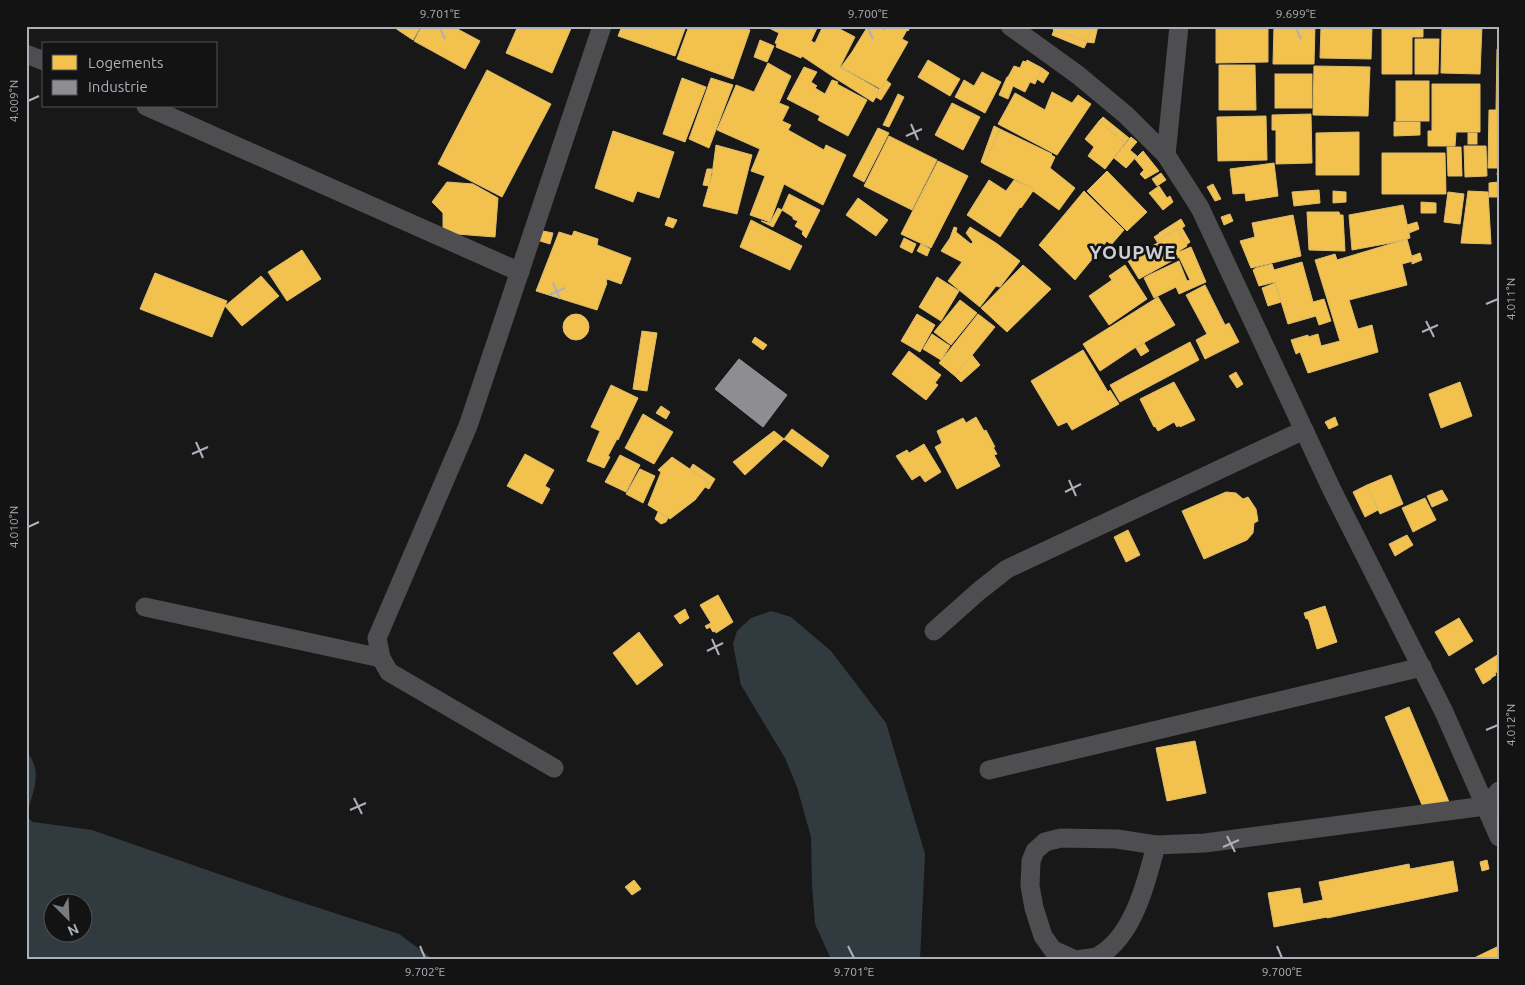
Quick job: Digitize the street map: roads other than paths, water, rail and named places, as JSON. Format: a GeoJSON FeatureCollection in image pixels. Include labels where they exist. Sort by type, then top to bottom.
{"type":"FeatureCollection","features":[{"type":"Feature","properties":{"kind":"street"},"geometry":{"type":"LineString","coordinates":[[554,768],[389,672],[380,658],[377,638],[468,426],[602,26]]}},
{"type":"Feature","properties":{"kind":"street"},"geometry":{"type":"LineString","coordinates":[[1010,26],[1078,75],[1126,115],[1166,155],[1200,208],[1332,490],[1444,712],[1499,837]]}},
{"type":"Feature","properties":{"kind":"street"},"geometry":{"type":"LineString","coordinates":[[1166,155],[1179,26]]}},
{"type":"Feature","properties":{"kind":"street"},"geometry":{"type":"LineString","coordinates":[[26,54],[42,60]]}},
{"type":"Feature","properties":{"kind":"street"},"geometry":{"type":"LineString","coordinates":[[151,108],[520,272]]}},
{"type":"Feature","properties":{"kind":"street"},"geometry":{"type":"LineString","coordinates":[[934,631],[1007,569],[1304,430]]}},
{"type":"Feature","properties":{"kind":"street"},"geometry":{"type":"LineString","coordinates":[[145,607],[380,658]]}},
{"type":"Feature","properties":{"kind":"street"},"geometry":{"type":"LineString","coordinates":[[989,770],[1422,667]]}},
{"type":"Feature","properties":{"kind":"street"},"geometry":{"type":"LineString","coordinates":[[1073,959],[1053,950],[1043,936],[1034,908],[1030,886],[1031,861],[1035,851],[1045,842],[1061,838],[1117,839],[1156,845],[1205,843],[1485,806],[1499,791]]}},
{"type":"Feature","properties":{"kind":"street"},"geometry":{"type":"LineString","coordinates":[[1081,959],[1099,956],[1114,944],[1125,929],[1137,906],[1147,880],[1156,845]]}},
{"type":"Feature","properties":{"kind":"district","name":"YOUPWE"},"geometry":{"type":"Point","coordinates":[1133,252]}}]}
